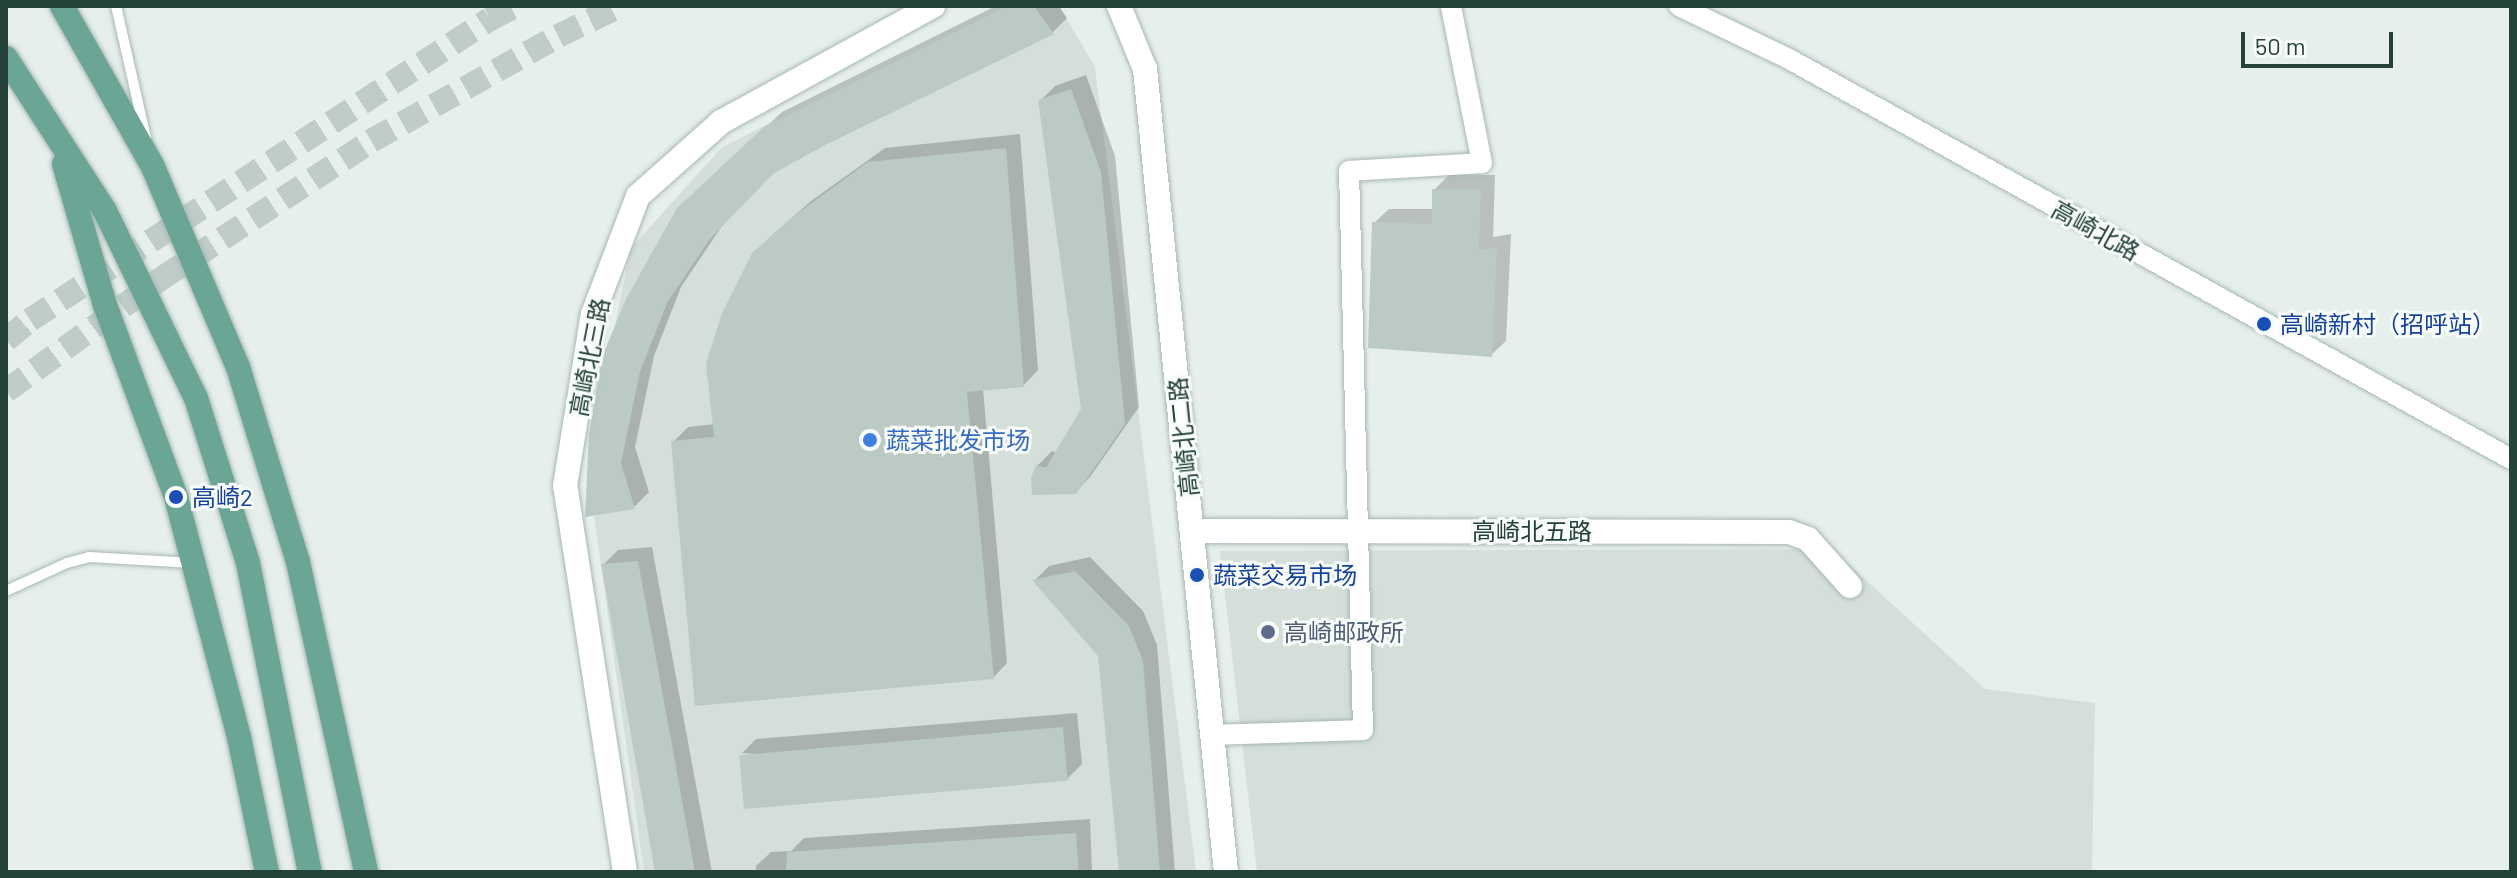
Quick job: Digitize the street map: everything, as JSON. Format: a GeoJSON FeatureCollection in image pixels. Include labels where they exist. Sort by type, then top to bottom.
{"type":"FeatureCollection","features":[{"type":"Feature","properties":{"kind":"main road"},"geometry":{"type":"LineString","coordinates":[[62,6],[153,167],[238,367],[298,562],[366,872]]}},
{"type":"Feature","properties":{"kind":"main road"},"geometry":{"type":"LineString","coordinates":[[6,58],[105,211],[196,398],[248,563],[310,872]]}},
{"type":"Feature","properties":{"kind":"main road"},"geometry":{"type":"LineString","coordinates":[[57,139],[105,305],[176,497],[239,737],[267,872]]}},
{"type":"Feature","properties":{"kind":"street","name":"高崎北三路"},"geometry":{"type":"LineString","coordinates":[[625,872],[565,486],[593,314],[638,196],[721,122],[933,6]]}},
{"type":"Feature","properties":{"kind":"street","name":"高崎北二路"},"geometry":{"type":"LineString","coordinates":[[1119,6],[1145,69],[1226,872]]}},
{"type":"Feature","properties":{"kind":"street"},"geometry":{"type":"LineString","coordinates":[[1213,735],[1363,730],[1349,171],[1482,163],[1451,6]]}},
{"type":"Feature","properties":{"kind":"street","name":"高崎北路"},"geometry":{"type":"LineString","coordinates":[[1679,6],[1789,59],[2511,459]]}},
{"type":"Feature","properties":{"kind":"street","name":"高崎北五路"},"geometry":{"type":"LineString","coordinates":[[1192,531],[1789,532],[1808,539],[1850,586]]}},
{"type":"Feature","properties":{"kind":"lane"},"geometry":{"type":"LineString","coordinates":[[116,6],[153,167]]}},
{"type":"Feature","properties":{"kind":"lane"},"geometry":{"type":"LineString","coordinates":[[6,591],[67,563],[89,557],[193,563]]}},
{"type":"Feature","properties":{"kind":"shaded area","name":"蔬菜批发市场"},"geometry":{"type":"Polygon","coordinates":[[[1008,6],[1059,6],[1095,67],[1196,872],[644,872],[592,501],[604,378],[631,248],[722,147],[1008,6]]]}},
{"type":"Feature","properties":{"kind":"shaded area"},"geometry":{"type":"Polygon","coordinates":[[[1832,549],[1985,689],[2095,703],[2092,872],[1257,872],[1220,551],[1832,549]]]}},
{"type":"Feature","properties":{"kind":"building"},"geometry":{"type":"Polygon","coordinates":[[[1007,6],[1034,6],[1054,34],[823,146],[773,174],[709,240],[667,303],[640,372],[621,463],[635,509],[585,517],[589,434],[602,357],[626,299],[677,208],[765,126],[1007,6]]]}},
{"type":"Feature","properties":{"kind":"building"},"geometry":{"type":"Polygon","coordinates":[[[1071,89],[1101,172],[1125,424],[1076,494],[1032,495],[1031,478],[1036,465],[1046,468],[1081,409],[1038,100],[1071,89]]]}},
{"type":"Feature","properties":{"kind":"building"},"geometry":{"type":"Polygon","coordinates":[[[1006,148],[1024,387],[967,392],[994,679],[695,706],[671,441],[714,437],[706,364],[722,313],[752,253],[794,216],[868,162],[1006,148]]]}},
{"type":"Feature","properties":{"kind":"building"},"geometry":{"type":"Polygon","coordinates":[[[1432,189],[1481,189],[1479,250],[1497,247],[1492,357],[1368,348],[1372,222],[1432,224],[1432,189]]]}},
{"type":"Feature","properties":{"kind":"building"},"geometry":{"type":"Polygon","coordinates":[[[638,561],[695,872],[655,872],[601,564],[638,561]]]}},
{"type":"Feature","properties":{"kind":"building"},"geometry":{"type":"Polygon","coordinates":[[[1075,571],[1129,626],[1143,661],[1160,872],[1119,872],[1098,656],[1032,580],[1075,571]]]}},
{"type":"Feature","properties":{"kind":"building"},"geometry":{"type":"Polygon","coordinates":[[[1063,727],[1068,781],[744,809],[739,755],[1063,727]]]}},
{"type":"Feature","properties":{"kind":"building"},"geometry":{"type":"Polygon","coordinates":[[[1076,833],[1079,872],[786,872],[787,852],[1076,833]]]}},
{"type":"Feature","properties":{"kind":"tunnel"},"geometry":{"type":"LineString","coordinates":[[6,340],[30,320],[490,19],[516,6]]}},
{"type":"Feature","properties":{"kind":"tunnel"},"geometry":{"type":"LineString","coordinates":[[6,391],[162,278],[371,141],[558,36],[620,6]]}},
{"type":"Feature","properties":{"kind":"place","name":"高崎新村（招呼站）"},"geometry":{"type":"Point","coordinates":[2264,324]}},
{"type":"Feature","properties":{"kind":"place","name":"蔬菜批发市场"},"geometry":{"type":"Point","coordinates":[870,440]}},
{"type":"Feature","properties":{"kind":"place","name":"高崎2"},"geometry":{"type":"Point","coordinates":[176,497]}},
{"type":"Feature","properties":{"kind":"place","name":"蔬菜交易市场"},"geometry":{"type":"Point","coordinates":[1197,575]}},
{"type":"Feature","properties":{"kind":"place","name":"高崎邮政所"},"geometry":{"type":"Point","coordinates":[1268,632]}}]}
